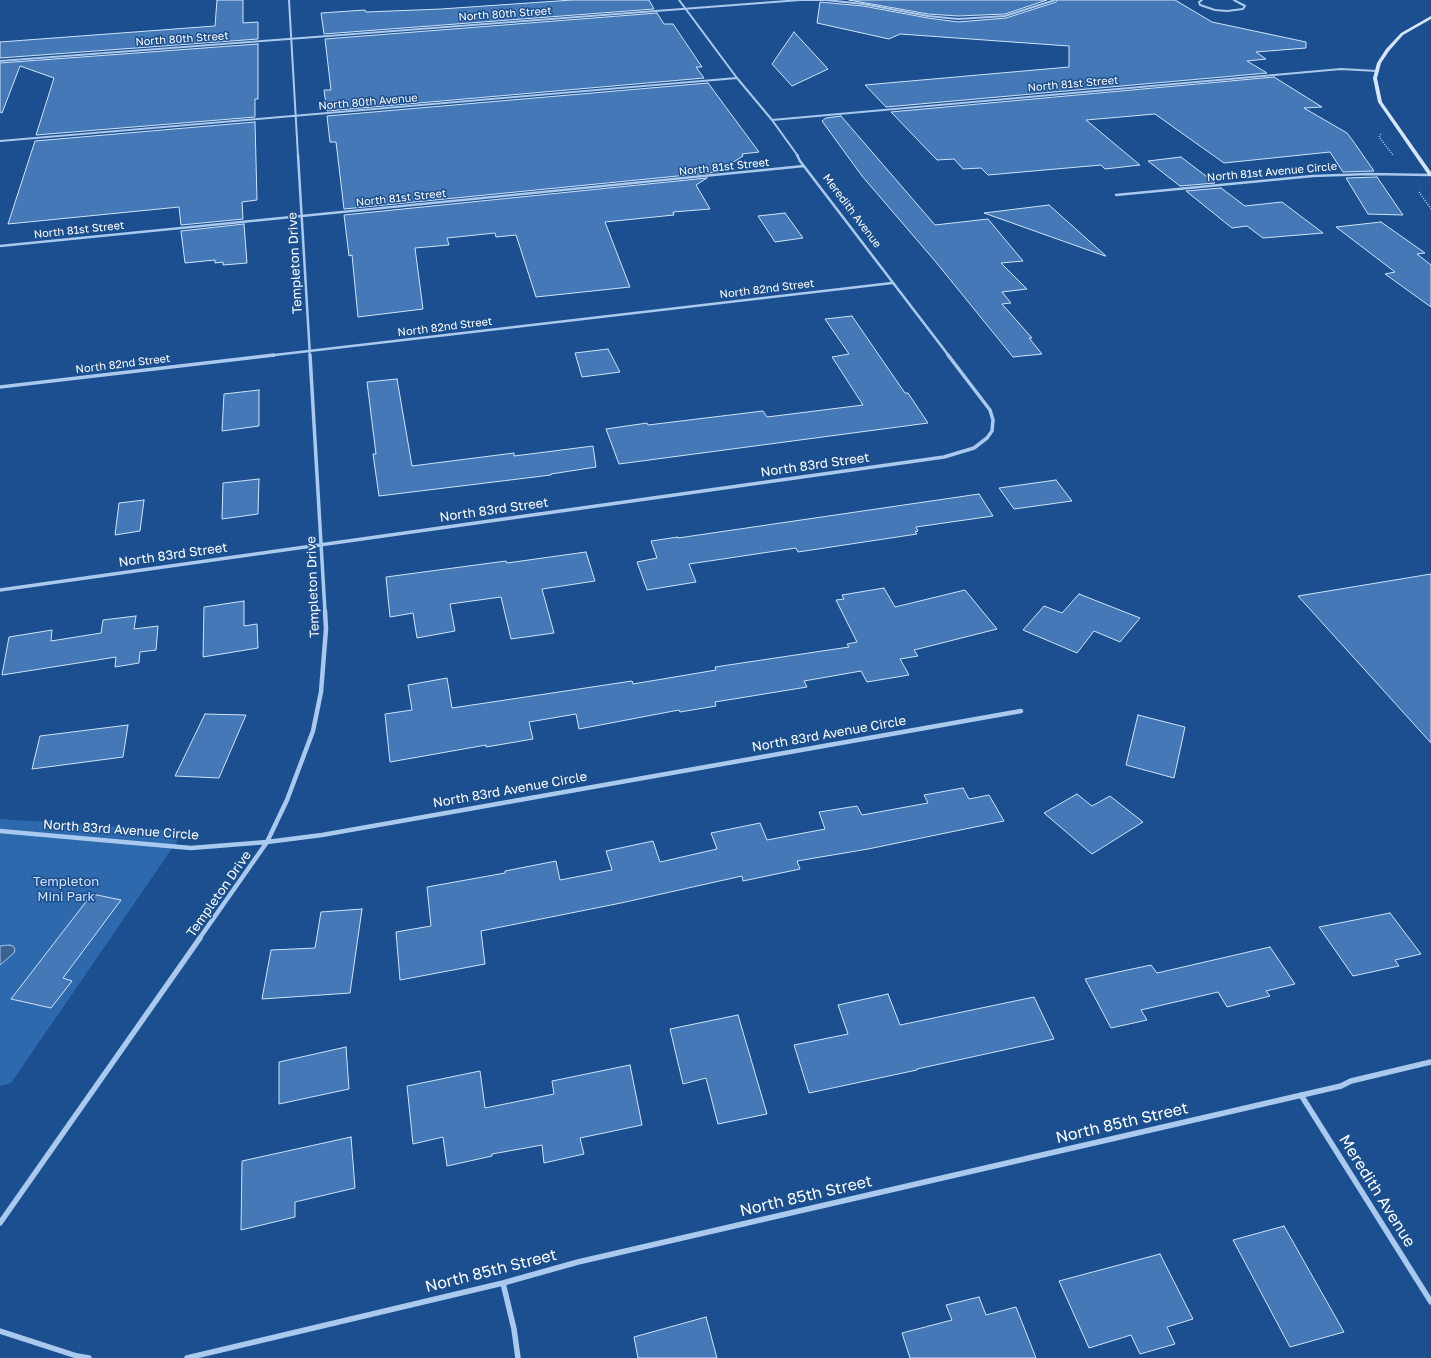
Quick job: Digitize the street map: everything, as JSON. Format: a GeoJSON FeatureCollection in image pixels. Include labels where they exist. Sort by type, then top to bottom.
{"type":"FeatureCollection","features":[{"type":"Feature","properties":{"kind":"street","name":"Templeton Drive"},"geometry":{"type":"LineString","coordinates":[[0,1223],[267,842],[287,800],[313,731],[321,692],[326,629],[289,0]]}},
{"type":"Feature","properties":{"kind":"street","name":"Meredith Avenue"},"geometry":{"type":"LineString","coordinates":[[678,0],[737,78],[772,120],[804,166],[990,410],[993,420],[992,431],[987,438]]}},
{"type":"Feature","properties":{"kind":"street","name":"North 80th Street"},"geometry":{"type":"LineString","coordinates":[[0,60],[800,0],[851,1],[928,16],[976,19],[1019,13],[1056,0]]}},
{"type":"Feature","properties":{"kind":"street"},"geometry":{"type":"LineString","coordinates":[[1202,0],[1199,2],[1200,5],[1215,10],[1227,12],[1244,9],[1245,6],[1234,0]]}},
{"type":"Feature","properties":{"kind":"street"},"geometry":{"type":"LineString","coordinates":[[1431,17],[1402,34],[1388,50],[1379,63],[1375,85],[1380,102],[1431,175]]}},
{"type":"Feature","properties":{"kind":"street","name":"North 81st Street"},"geometry":{"type":"LineString","coordinates":[[772,120],[1333,70],[1377,70]]}},
{"type":"Feature","properties":{"kind":"street","name":"North 80th Avenue"},"geometry":{"type":"LineString","coordinates":[[0,141],[737,78]]}},
{"type":"Feature","properties":{"kind":"street","name":"North 81st Street"},"geometry":{"type":"LineString","coordinates":[[0,246],[804,166]]}},
{"type":"Feature","properties":{"kind":"street","name":"North 81st Avenue Circle"},"geometry":{"type":"LineString","coordinates":[[1116,195],[1313,176],[1368,174],[1431,175]]}},
{"type":"Feature","properties":{"kind":"street","name":"North 82nd Street"},"geometry":{"type":"LineString","coordinates":[[0,387],[892,283]]}},
{"type":"Feature","properties":{"kind":"street","name":"North 83rd Street"},"geometry":{"type":"LineString","coordinates":[[0,590],[944,457],[974,448],[987,438]]}},
{"type":"Feature","properties":{"kind":"street","name":"North 83rd Avenue Circle"},"geometry":{"type":"LineString","coordinates":[[0,831],[192,848],[267,842],[322,834],[1021,711]]}},
{"type":"Feature","properties":{"kind":"street","name":"North 85th Street"},"geometry":{"type":"LineString","coordinates":[[187,1358],[503,1283],[578,1262],[1341,1086],[1351,1081],[1431,1062]]}},
{"type":"Feature","properties":{"kind":"street","name":"Meredith Avenue"},"geometry":{"type":"LineString","coordinates":[[1301,1095],[1431,1302]]}},
{"type":"Feature","properties":{"kind":"street"},"geometry":{"type":"LineString","coordinates":[[503,1283],[514,1329],[518,1358]]}},
{"type":"Feature","properties":{"kind":"street"},"geometry":{"type":"LineString","coordinates":[[0,1331],[77,1356],[89,1358]]}},
{"type":"Feature","properties":{"kind":"green space","name":"Templeton Mini Park"},"geometry":{"type":"Polygon","coordinates":[[[0,819],[184,831],[11,1083],[0,1086],[0,819]]]}},
{"type":"Feature","properties":{"kind":"shaded area"},"geometry":{"type":"Polygon","coordinates":[[[0,946],[13,946],[15,949],[14,953],[0,965],[0,946]]]}},
{"type":"Feature","properties":{"kind":"building"},"geometry":{"type":"Polygon","coordinates":[[[217,0],[243,0],[243,23],[258,22],[258,39],[0,58],[0,42],[215,26],[217,0]]]}},
{"type":"Feature","properties":{"kind":"building"},"geometry":{"type":"Polygon","coordinates":[[[572,0],[649,0],[654,9],[324,34],[321,13],[365,10],[366,12],[441,9],[572,0]]]}},
{"type":"Feature","properties":{"kind":"building"},"geometry":{"type":"Polygon","coordinates":[[[849,0],[1047,0],[1005,14],[958,16],[928,14],[849,0]]]}},
{"type":"Feature","properties":{"kind":"building"},"geometry":{"type":"Polygon","coordinates":[[[1057,0],[1175,0],[1212,22],[1306,42],[1306,48],[1256,52],[1266,59],[1247,61],[1267,73],[886,107],[865,85],[1069,67],[1069,46],[900,34],[889,39],[817,23],[820,2],[863,6],[958,22],[1006,18],[1056,2],[1057,0]]]}},
{"type":"Feature","properties":{"kind":"building"},"geometry":{"type":"Polygon","coordinates":[[[657,13],[664,24],[673,24],[702,67],[696,67],[704,78],[327,111],[324,90],[331,90],[325,39],[657,13]]]}},
{"type":"Feature","properties":{"kind":"building"},"geometry":{"type":"Polygon","coordinates":[[[794,32],[828,69],[792,86],[772,64],[794,32]]]}},
{"type":"Feature","properties":{"kind":"building"},"geometry":{"type":"Polygon","coordinates":[[[258,44],[258,99],[255,99],[255,117],[36,135],[54,78],[20,66],[2,113],[0,112],[0,63],[258,44]]]}},
{"type":"Feature","properties":{"kind":"building"},"geometry":{"type":"Polygon","coordinates":[[[1274,77],[1322,107],[1304,108],[1347,133],[1374,171],[1343,172],[1330,152],[1224,163],[1155,114],[1086,120],[1140,165],[1105,169],[1101,165],[988,175],[981,168],[963,169],[954,159],[937,160],[891,112],[1274,77]]]}},
{"type":"Feature","properties":{"kind":"building"},"geometry":{"type":"Polygon","coordinates":[[[708,83],[759,152],[742,154],[743,156],[718,172],[344,209],[336,142],[330,142],[327,116],[708,83]]]}},
{"type":"Feature","properties":{"kind":"building"},"geometry":{"type":"Polygon","coordinates":[[[841,116],[935,225],[988,219],[1023,261],[1001,263],[1027,289],[1002,292],[1011,303],[1002,304],[1032,338],[1029,338],[1042,354],[1013,357],[935,261],[862,176],[822,121],[826,118],[841,116]]]}},
{"type":"Feature","properties":{"kind":"building"},"geometry":{"type":"Polygon","coordinates":[[[255,122],[257,200],[242,202],[243,219],[181,225],[179,207],[8,224],[35,141],[255,122]]]}},
{"type":"Feature","properties":{"kind":"building"},"geometry":{"type":"Polygon","coordinates":[[[1181,157],[1215,183],[1180,186],[1148,161],[1181,157]]]}},
{"type":"Feature","properties":{"kind":"building"},"geometry":{"type":"Polygon","coordinates":[[[1377,177],[1403,215],[1368,214],[1346,178],[1377,177]]]}},
{"type":"Feature","properties":{"kind":"building"},"geometry":{"type":"Polygon","coordinates":[[[707,178],[696,185],[710,209],[673,212],[674,215],[605,222],[630,287],[536,297],[516,235],[496,237],[495,233],[447,238],[449,245],[415,248],[423,309],[358,317],[352,255],[349,256],[344,215],[707,178]]]}},
{"type":"Feature","properties":{"kind":"building"},"geometry":{"type":"Polygon","coordinates":[[[1221,188],[1245,206],[1282,202],[1323,233],[1263,238],[1247,226],[1232,228],[1186,191],[1221,188]]]}},
{"type":"Feature","properties":{"kind":"building"},"geometry":{"type":"Polygon","coordinates":[[[1049,205],[1106,256],[984,213],[1049,205]]]}},
{"type":"Feature","properties":{"kind":"building"},"geometry":{"type":"Polygon","coordinates":[[[785,213],[803,238],[775,242],[758,216],[785,213]]]}},
{"type":"Feature","properties":{"kind":"building"},"geometry":{"type":"Polygon","coordinates":[[[1381,222],[1425,253],[1417,254],[1431,265],[1431,307],[1385,274],[1395,272],[1336,227],[1381,222]]]}},
{"type":"Feature","properties":{"kind":"building"},"geometry":{"type":"Polygon","coordinates":[[[244,224],[247,263],[223,265],[223,262],[215,263],[215,260],[185,263],[181,231],[244,224]]]}},
{"type":"Feature","properties":{"kind":"building"},"geometry":{"type":"Polygon","coordinates":[[[852,316],[905,393],[908,393],[928,423],[619,464],[606,429],[647,423],[648,425],[763,411],[767,417],[863,405],[832,357],[849,354],[825,319],[852,316]]]}},
{"type":"Feature","properties":{"kind":"building"},"geometry":{"type":"Polygon","coordinates":[[[608,349],[620,372],[582,377],[575,353],[608,349]]]}},
{"type":"Feature","properties":{"kind":"building"},"geometry":{"type":"Polygon","coordinates":[[[397,379],[412,466],[514,453],[514,456],[593,446],[596,467],[551,475],[379,496],[373,454],[376,454],[367,382],[397,379]]]}},
{"type":"Feature","properties":{"kind":"building"},"geometry":{"type":"Polygon","coordinates":[[[259,390],[259,426],[222,431],[224,394],[259,390]]]}},
{"type":"Feature","properties":{"kind":"building"},"geometry":{"type":"Polygon","coordinates":[[[259,479],[258,514],[222,519],[223,483],[259,479]]]}},
{"type":"Feature","properties":{"kind":"building"},"geometry":{"type":"Polygon","coordinates":[[[1056,480],[1072,501],[1014,509],[999,488],[1056,480]]]}},
{"type":"Feature","properties":{"kind":"building"},"geometry":{"type":"Polygon","coordinates":[[[979,494],[993,516],[916,527],[918,531],[915,532],[917,534],[798,552],[796,548],[689,564],[696,582],[647,590],[637,562],[657,558],[651,541],[979,494]]]}},
{"type":"Feature","properties":{"kind":"building"},"geometry":{"type":"Polygon","coordinates":[[[144,500],[140,531],[115,535],[119,503],[144,500]]]}},
{"type":"Feature","properties":{"kind":"building"},"geometry":{"type":"Polygon","coordinates":[[[586,552],[595,581],[542,589],[554,633],[511,639],[501,597],[450,604],[455,631],[417,638],[413,613],[390,617],[386,577],[586,552]]]}},
{"type":"Feature","properties":{"kind":"building"},"geometry":{"type":"Polygon","coordinates":[[[1431,574],[1431,743],[1298,596],[1431,574]]]}},
{"type":"Feature","properties":{"kind":"building"},"geometry":{"type":"Polygon","coordinates":[[[884,588],[895,607],[965,590],[997,629],[914,650],[918,656],[900,659],[909,675],[867,682],[861,671],[804,681],[807,687],[715,702],[716,706],[680,712],[679,710],[579,729],[576,714],[529,722],[533,739],[486,747],[486,745],[390,762],[385,714],[412,710],[408,685],[447,678],[452,708],[632,681],[633,684],[716,670],[715,667],[849,647],[847,644],[857,642],[836,600],[844,599],[842,595],[884,588]]]}},
{"type":"Feature","properties":{"kind":"building"},"geometry":{"type":"Polygon","coordinates":[[[1079,594],[1140,618],[1120,642],[1094,631],[1077,653],[1023,630],[1044,606],[1062,613],[1079,594]]]}},
{"type":"Feature","properties":{"kind":"building"},"geometry":{"type":"Polygon","coordinates":[[[244,601],[244,626],[257,624],[258,648],[203,657],[204,607],[244,601]]]}},
{"type":"Feature","properties":{"kind":"building"},"geometry":{"type":"Polygon","coordinates":[[[136,616],[134,629],[158,626],[156,650],[140,652],[139,663],[115,667],[116,657],[2,675],[9,637],[52,630],[51,641],[101,633],[103,620],[136,616]]]}},
{"type":"Feature","properties":{"kind":"building"},"geometry":{"type":"Polygon","coordinates":[[[205,714],[246,715],[219,778],[175,776],[205,714]]]}},
{"type":"Feature","properties":{"kind":"building"},"geometry":{"type":"Polygon","coordinates":[[[1138,715],[1185,727],[1174,778],[1126,765],[1138,715]]]}},
{"type":"Feature","properties":{"kind":"building"},"geometry":{"type":"Polygon","coordinates":[[[128,725],[123,757],[32,769],[40,736],[128,725]]]}},
{"type":"Feature","properties":{"kind":"building"},"geometry":{"type":"Polygon","coordinates":[[[963,788],[969,799],[989,795],[1004,821],[868,849],[797,861],[800,869],[743,881],[742,876],[621,903],[481,931],[485,964],[400,980],[396,932],[431,926],[427,887],[505,873],[505,871],[556,861],[560,880],[612,870],[606,851],[653,841],[660,862],[717,849],[711,833],[760,823],[767,840],[825,829],[819,812],[857,806],[862,815],[928,803],[924,795],[963,788]]]}},
{"type":"Feature","properties":{"kind":"building"},"geometry":{"type":"Polygon","coordinates":[[[1077,794],[1092,806],[1110,796],[1143,822],[1092,854],[1044,813],[1077,794]]]}},
{"type":"Feature","properties":{"kind":"building"},"geometry":{"type":"Polygon","coordinates":[[[92,894],[121,900],[63,978],[72,981],[51,1008],[11,999],[92,894]]]}},
{"type":"Feature","properties":{"kind":"building"},"geometry":{"type":"Polygon","coordinates":[[[362,909],[350,993],[262,999],[271,950],[315,948],[321,912],[362,909]]]}},
{"type":"Feature","properties":{"kind":"building"},"geometry":{"type":"Polygon","coordinates":[[[1390,913],[1421,954],[1395,960],[1399,966],[1353,976],[1319,927],[1390,913]]]}},
{"type":"Feature","properties":{"kind":"building"},"geometry":{"type":"Polygon","coordinates":[[[1270,947],[1295,984],[1266,991],[1270,996],[1227,1007],[1218,992],[1141,1010],[1147,1020],[1111,1028],[1085,979],[1151,965],[1157,973],[1270,947]]]}},
{"type":"Feature","properties":{"kind":"building"},"geometry":{"type":"Polygon","coordinates":[[[888,994],[900,1025],[1034,997],[1054,1039],[809,1093],[794,1045],[848,1034],[838,1005],[888,994]]]}},
{"type":"Feature","properties":{"kind":"building"},"geometry":{"type":"Polygon","coordinates":[[[738,1015],[767,1114],[718,1124],[706,1078],[683,1084],[670,1029],[738,1015]]]}},
{"type":"Feature","properties":{"kind":"building"},"geometry":{"type":"Polygon","coordinates":[[[346,1047],[349,1089],[279,1104],[279,1062],[346,1047]]]}},
{"type":"Feature","properties":{"kind":"building"},"geometry":{"type":"Polygon","coordinates":[[[630,1065],[642,1125],[580,1138],[584,1154],[544,1163],[542,1145],[492,1154],[492,1156],[447,1166],[443,1137],[413,1144],[407,1086],[480,1071],[485,1108],[554,1094],[552,1081],[630,1065]]]}},
{"type":"Feature","properties":{"kind":"building"},"geometry":{"type":"Polygon","coordinates":[[[351,1137],[355,1188],[295,1202],[295,1217],[241,1230],[242,1161],[351,1137]]]}},
{"type":"Feature","properties":{"kind":"building"},"geometry":{"type":"Polygon","coordinates":[[[1284,1226],[1344,1332],[1290,1347],[1233,1240],[1284,1226]]]}},
{"type":"Feature","properties":{"kind":"building"},"geometry":{"type":"Polygon","coordinates":[[[1160,1254],[1193,1319],[1167,1327],[1175,1344],[1140,1354],[1131,1335],[1089,1348],[1059,1281],[1160,1254]]]}},
{"type":"Feature","properties":{"kind":"building"},"geometry":{"type":"Polygon","coordinates":[[[979,1297],[986,1315],[1016,1307],[1036,1358],[910,1358],[902,1333],[952,1320],[946,1305],[979,1297]]]}},
{"type":"Feature","properties":{"kind":"building"},"geometry":{"type":"Polygon","coordinates":[[[706,1317],[717,1358],[638,1358],[634,1337],[706,1317]]]}}]}
